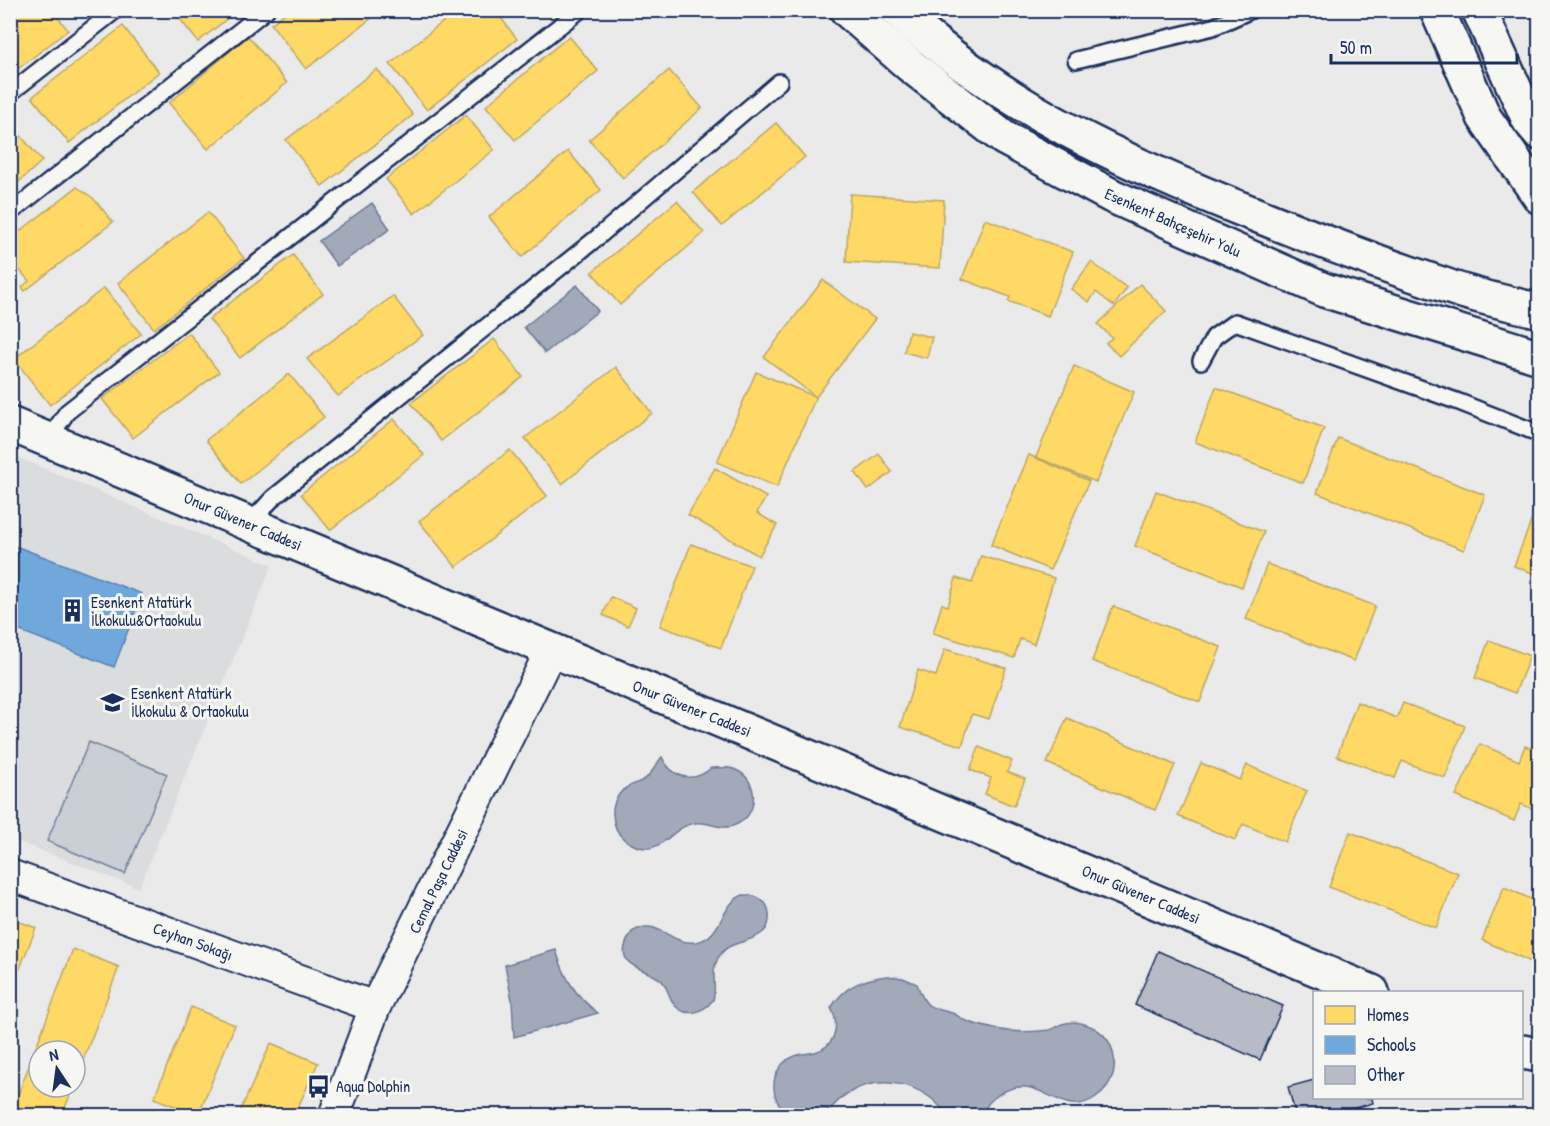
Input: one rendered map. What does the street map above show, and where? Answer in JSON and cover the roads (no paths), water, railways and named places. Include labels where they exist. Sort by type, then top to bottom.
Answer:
[{"type":"main road","name":"Esenkent Bahçeşehir Yolu","points":[[847,10],[911,66],[1004,138],[1112,196],[1324,290],[1539,357]]},
{"type":"main road","points":[[897,10],[987,83],[1066,131],[1197,192],[1295,230],[1449,287],[1539,311]]},
{"type":"main road","points":[[1437,10],[1484,117],[1539,197]]},
{"type":"main road","points":[[1479,10],[1529,120],[1539,133]]},
{"type":"main road","name":"Onur Güvener Caddesi","points":[[10,424],[551,650],[976,824],[1367,991]]},
{"type":"main road","points":[[1523,1052],[1539,1055]]},
{"type":"street","name":"Cemal Paşa Caddesi","points":[[334,1116],[375,1007],[551,650]]},
{"type":"street","name":"Ceyhan Sokağı","points":[[10,875],[375,1007]]},
{"type":"lane","points":[[10,93],[116,10]]},
{"type":"lane","points":[[10,213],[266,10]]},
{"type":"lane","points":[[48,440],[68,412],[580,10]]},
{"type":"lane","points":[[1076,60],[1213,27],[1251,10]]},
{"type":"lane","points":[[249,524],[273,498],[598,237],[779,82]]},
{"type":"lane","points":[[1201,361],[1214,337],[1235,322],[1459,402],[1539,434]]},
{"type":"water","points":[[372,203],[390,229],[337,266],[319,241]]},
{"type":"water","points":[[577,285],[598,311],[545,353],[524,327]]},
{"type":"water","points":[[662,757],[671,770],[684,776],[697,776],[711,768],[728,768],[735,769],[745,776],[754,797],[746,818],[728,827],[701,823],[686,825],[665,841],[650,848],[627,841],[620,834],[613,819],[615,802],[624,790],[647,777]]},
{"type":"water","points":[[743,895],[755,896],[765,903],[769,919],[767,927],[756,937],[733,945],[722,952],[714,968],[713,1000],[703,1009],[686,1012],[676,1007],[661,980],[627,960],[624,953],[632,932],[649,927],[687,942],[705,939],[712,934],[735,899]]},
{"type":"water","points":[[556,950],[571,985],[598,1013],[514,1037],[512,1000],[505,965]]},
{"type":"water","points":[[887,976],[903,978],[917,984],[929,1006],[980,1026],[1023,1032],[1049,1030],[1074,1022],[1093,1027],[1107,1039],[1114,1056],[1113,1074],[1110,1081],[1095,1098],[1082,1104],[1067,1103],[1034,1089],[1017,1087],[990,1101],[983,1115],[947,1115],[926,1095],[900,1084],[887,1083],[858,1088],[845,1095],[821,1115],[798,1116],[787,1112],[777,1101],[774,1087],[775,1077],[782,1065],[795,1056],[815,1052],[828,1045],[835,1028],[831,1008],[842,994],[862,982]]},
{"type":"place","name":"Esenkent Atatürk İlkokulu&Ortaokulu","points":[[73,611]]},
{"type":"place","name":"Esenkent Atatürk İlkokulu & Ortaokulu","points":[[113,702]]},
{"type":"place","name":"Aqua Dolphin","points":[[318,1086]]}]
